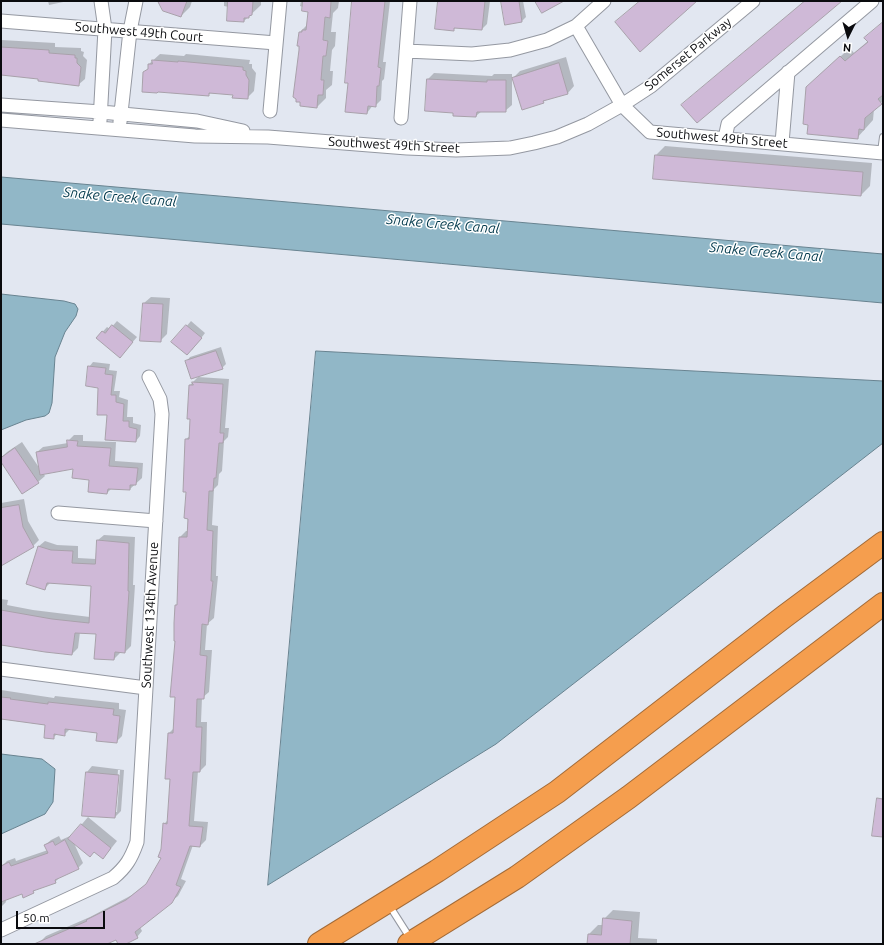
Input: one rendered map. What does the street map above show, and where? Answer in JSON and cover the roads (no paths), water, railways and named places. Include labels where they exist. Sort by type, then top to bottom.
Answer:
[{"type":"highway","points":[[319,944],[438,871],[557,792],[883,543]]},
{"type":"highway","points":[[411,943],[517,877],[629,797],[883,604]]},
{"type":"street","points":[[100,128],[105,29],[101,1]]},
{"type":"street","points":[[119,130],[130,31],[136,1]]},
{"type":"street","points":[[270,111],[280,1]]},
{"type":"street","points":[[401,118],[410,1]]},
{"type":"street","points":[[406,51],[472,54],[510,50],[547,40],[576,26],[604,1]]},
{"type":"street","name":"Somerset Parkway","points":[[622,105],[651,86],[753,1]]},
{"type":"street","points":[[725,138],[728,124],[872,1]]},
{"type":"street","name":"Southwest 49th Court","points":[[1,21],[276,44]]},
{"type":"street","points":[[576,26],[622,105]]},
{"type":"street","points":[[782,143],[788,72]]},
{"type":"street","name":"Southwest 49th Street","points":[[1,105],[197,121],[268,136]]},
{"type":"street","name":"Southwest 49th Street","points":[[1,120],[196,136],[268,136],[407,148],[456,150],[510,148],[557,137],[588,124],[622,105],[650,132],[882,152]]},
{"type":"street","name":"Southwest 134th Avenue","points":[[1,930],[113,878],[124,868],[132,855],[137,842],[162,414],[160,399],[149,377]]},
{"type":"street","points":[[58,513],[156,521]]},
{"type":"street","points":[[1,669],[146,688]]},
{"type":"lane","points":[[882,152],[883,137]]},
{"type":"lane","points":[[387,902],[411,943]]},
{"type":"water","name":"Snake Creek Canal","points":[[1,177],[883,254],[883,303],[1,224]]},
{"type":"water","points":[[1,294],[64,301],[75,304],[78,309],[76,316],[65,332],[55,357],[52,403],[49,413],[45,416],[26,420],[1,430]]},
{"type":"water","points":[[316,351],[883,381],[883,443],[496,744],[268,885]]},
{"type":"water","points":[[1,754],[42,759],[55,769],[53,802],[45,814],[1,834]]}]
